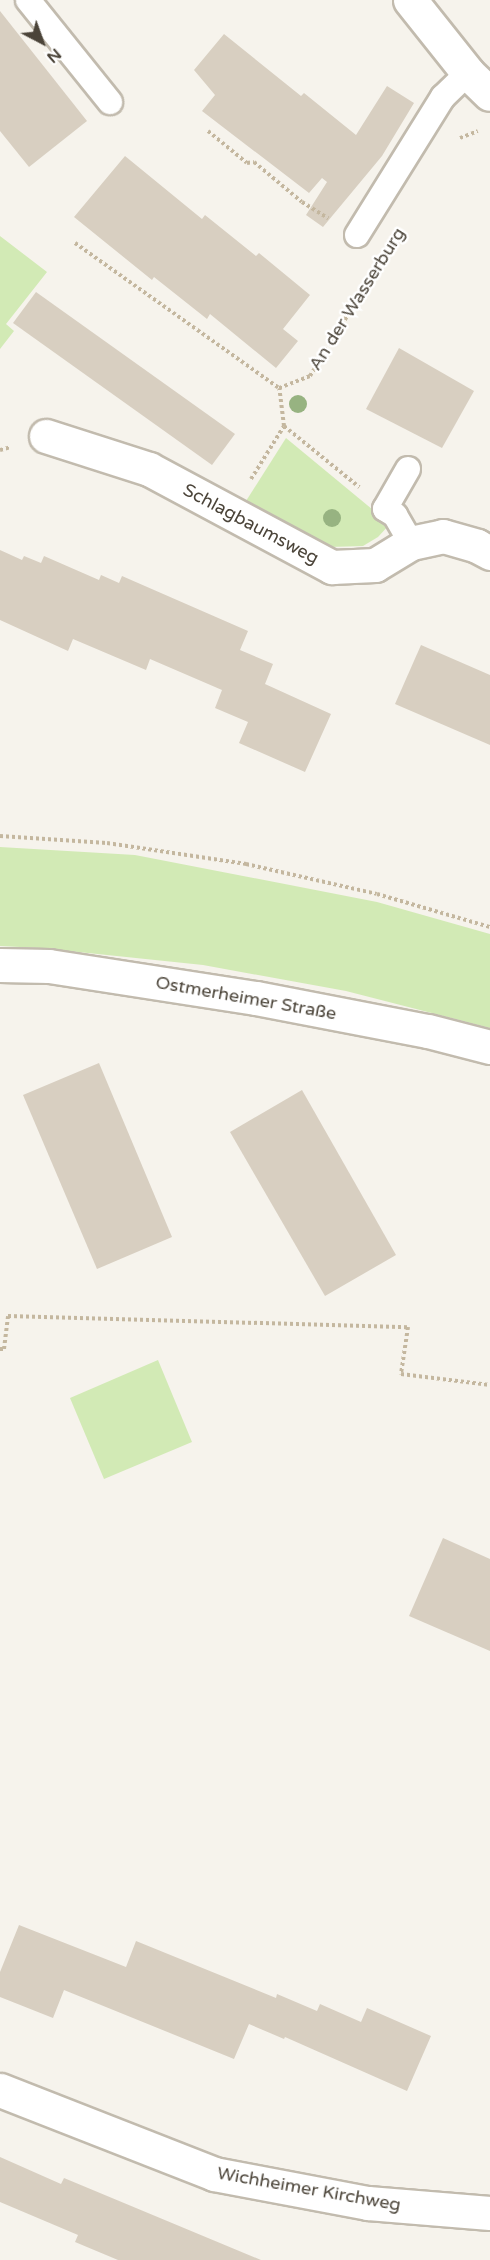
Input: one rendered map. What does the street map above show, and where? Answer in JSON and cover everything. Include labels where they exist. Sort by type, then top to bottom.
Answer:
[{"type":"street","name":"An der Wasserburg","points":[[410,0],[479,84]]},
{"type":"street","name":"Schlagbaumsweg","points":[[46,436],[149,469],[332,567],[375,565],[411,543],[443,536],[477,546],[490,553]]},
{"type":"street","name":"Ostmerheimer Straße","points":[[0,965],[49,966],[256,998],[428,1031],[490,1047]]},
{"type":"street","name":"Wichheimer Kirchweg","points":[[0,2090],[214,2174],[368,2203],[490,2213]]},
{"type":"lane","points":[[28,0],[110,102]]},
{"type":"lane","name":"An der Wasserburg","points":[[357,235],[443,97],[479,84]]},
{"type":"lane","points":[[408,469],[384,509],[395,515],[411,543]]},
{"type":"path","points":[[456,140],[482,129]]},
{"type":"path","name":"An der Wasserburg","points":[[208,131],[247,163],[254,162],[302,202],[357,235]]},
{"type":"path","points":[[75,243],[279,388],[284,426],[229,513]]},
{"type":"path","name":"An der Wasserburg","points":[[279,388],[310,376],[383,258]]},
{"type":"path","points":[[284,426],[384,509]]},
{"type":"path","points":[[0,836],[107,843],[246,864],[377,894],[490,927]]},
{"type":"path","points":[[0,1349],[4,1349],[8,1316],[408,1327],[401,1374],[490,1384]]},
{"type":"green space","points":[[0,236],[47,272],[6,324],[14,331],[0,349]]},
{"type":"green space","points":[[286,438],[390,524],[378,537],[363,546],[329,547],[246,501]]},
{"type":"green space","points":[[0,847],[135,855],[377,902],[490,934],[490,1028],[346,991],[203,965],[0,946]]},
{"type":"green space","points":[[158,1360],[192,1442],[104,1479],[70,1398]]},
{"type":"building","points":[[0,11],[87,121],[29,167],[0,131]]},
{"type":"building","points":[[224,34],[301,96],[304,93],[356,135],[387,86],[414,103],[382,156],[323,227],[306,215],[327,182],[322,178],[309,193],[202,111],[215,95],[194,70]]},
{"type":"building","points":[[125,156],[202,219],[205,215],[256,256],[259,253],[310,295],[283,329],[298,341],[276,368],[210,314],[207,319],[154,277],[152,280],[74,217]]},
{"type":"building","points":[[36,292],[235,434],[212,465],[13,323]]},
{"type":"building","points":[[399,348],[474,391],[442,448],[366,409]]},
{"type":"building","points":[[0,550],[22,560],[24,556],[41,563],[44,556],[99,580],[101,575],[119,583],[122,576],[248,631],[240,650],[273,664],[265,684],[331,714],[305,772],[239,743],[248,722],[215,708],[222,690],[150,659],[146,670],[73,639],[68,651],[0,620]]},
{"type":"building","points":[[421,645],[490,675],[490,745],[395,704]]},
{"type":"building","points":[[99,1063],[172,1237],[97,1269],[23,1095]]},
{"type":"building","points":[[302,1090],[396,1255],[325,1296],[230,1132]]},
{"type":"building","points":[[443,1538],[490,1559],[490,1651],[409,1616]]},
{"type":"building","points":[[19,1925],[126,1967],[136,1941],[276,1998],[277,1994],[317,2011],[320,2004],[361,2022],[367,2008],[431,2036],[407,2091],[285,2037],[284,2039],[249,2024],[234,2059],[64,1990],[53,2018],[0,1997],[0,1972]]},
{"type":"building","points":[[0,2157],[61,2184],[64,2178],[261,2260],[118,2260],[75,2242],[78,2235],[0,2202]]}]
